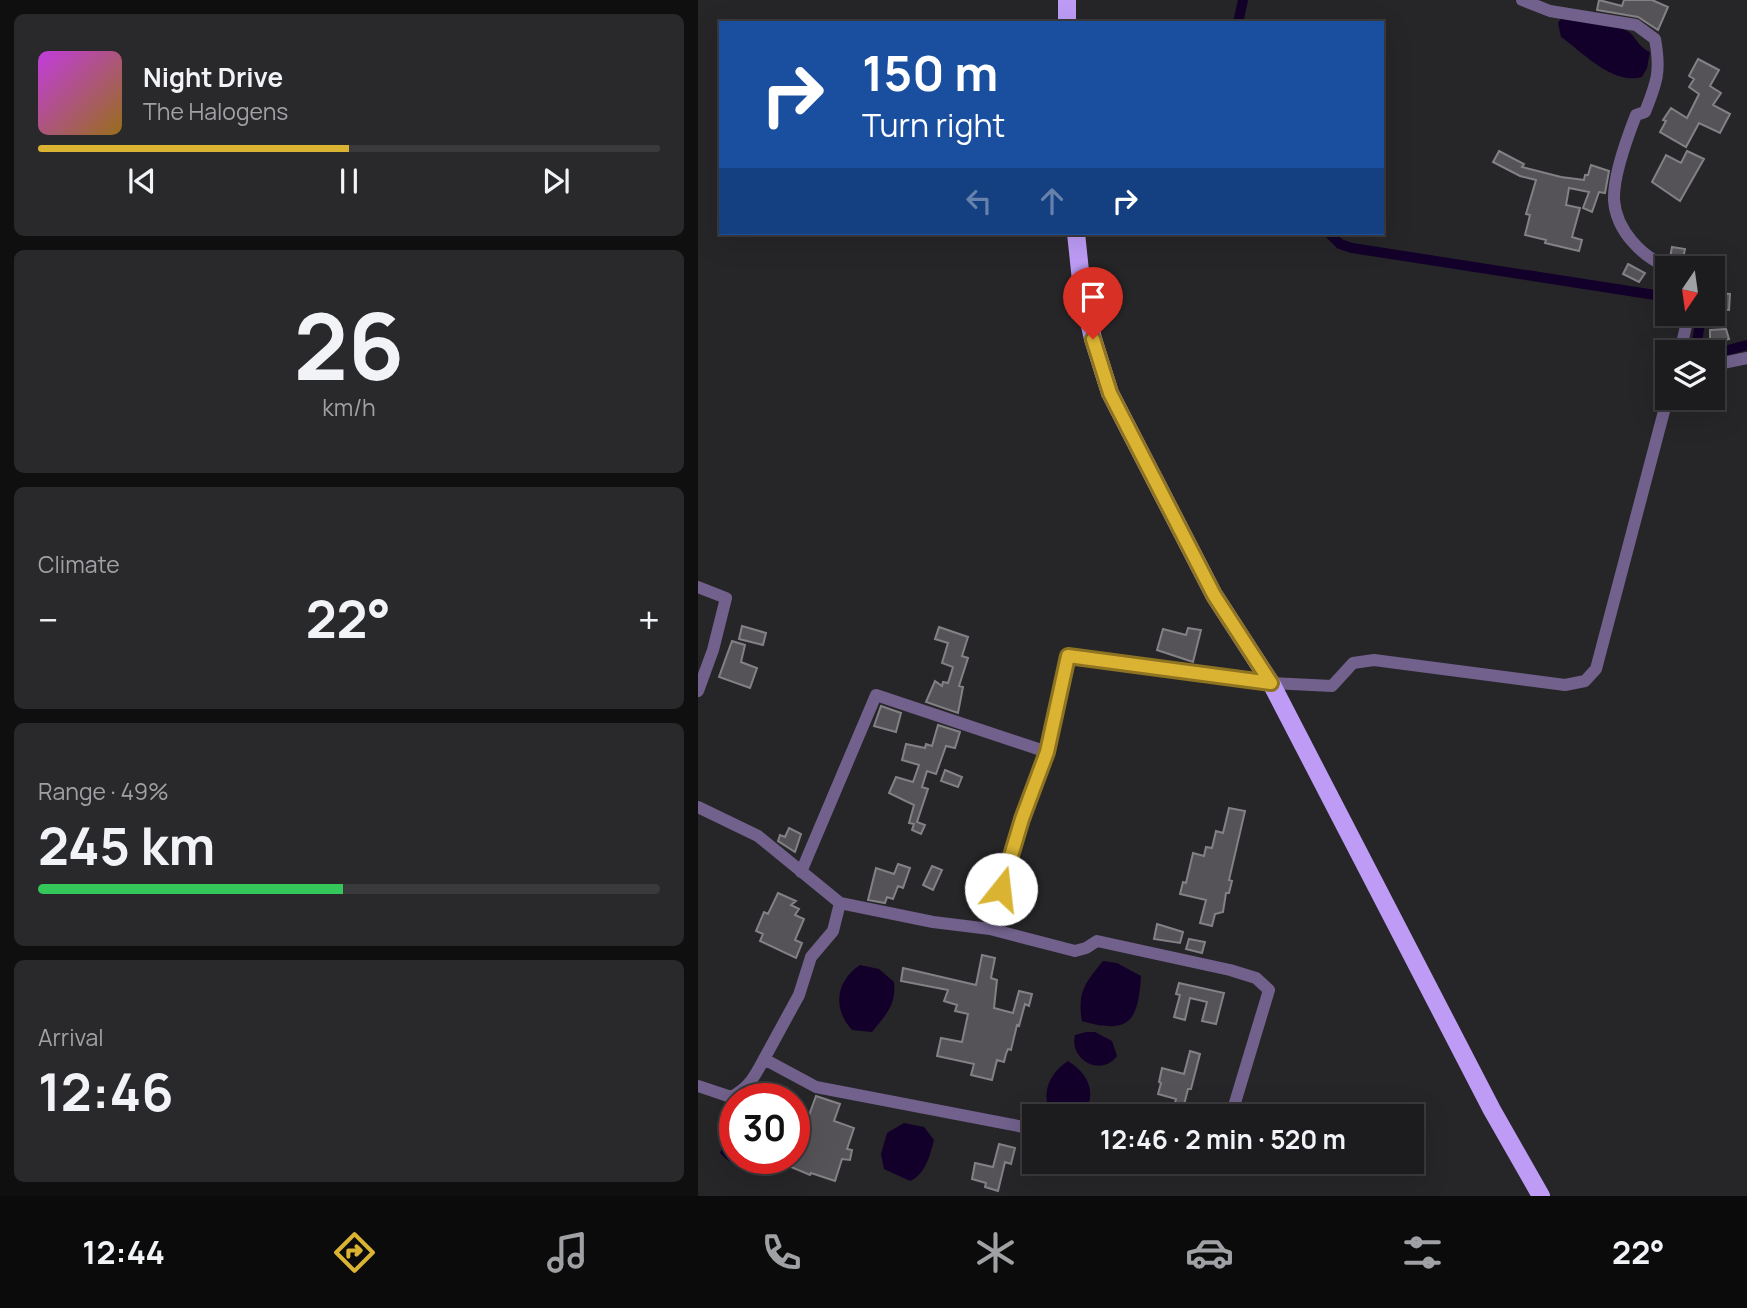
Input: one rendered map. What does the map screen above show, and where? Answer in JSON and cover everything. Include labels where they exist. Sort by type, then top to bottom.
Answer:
[{"type":"main road","points":[[1067,0],[1067,21]]},
{"type":"main road","points":[[1076,235],[1087,314],[1110,393],[1214,595],[1271,683],[1492,1110],[1541,1196]]},
{"type":"street","points":[[1522,0],[1550,11],[1636,25],[1655,39],[1659,62],[1656,85],[1645,112],[1636,116],[1629,134],[1620,164],[1614,200],[1623,230],[1641,251],[1655,260]]},
{"type":"street","points":[[1725,363],[1747,358]]},
{"type":"street","points":[[990,929],[1018,831],[1047,752],[1068,656],[1271,683],[1332,686],[1353,663],[1374,660],[1565,685],[1585,681],[1596,669],[1664,410]]},
{"type":"street","points":[[698,587],[726,598],[713,650],[698,691]]},
{"type":"street","points":[[801,872],[876,695],[1047,752]]},
{"type":"street","points":[[698,807],[758,836],[840,903],[933,922],[990,929],[1075,951],[1097,941],[1256,978],[1269,990],[1235,1104]]},
{"type":"street","points":[[698,1086],[731,1097],[744,1091],[754,1078],[799,995],[811,957],[833,931],[840,903]]},
{"type":"street","points":[[764,1059],[816,1087],[1022,1127]]},
{"type":"shaded area","points":[[1562,17],[1611,25],[1629,32],[1650,52],[1642,77],[1620,76],[1589,59],[1561,37],[1558,23]]},
{"type":"shaded area","points":[[1103,961],[1117,963],[1141,976],[1134,1014],[1121,1025],[1098,1025],[1082,1021],[1081,1002],[1084,988]]},
{"type":"shaded area","points":[[860,965],[879,969],[894,982],[892,1003],[872,1032],[852,1030],[841,1013],[839,1004],[846,979]]},
{"type":"shaded area","points":[[1095,1032],[1112,1041],[1117,1056],[1102,1065],[1087,1063],[1081,1058],[1074,1044],[1075,1035]]},
{"type":"shaded area","points":[[1068,1061],[1082,1072],[1089,1086],[1088,1104],[1048,1104],[1048,1086],[1061,1066]]},
{"type":"shaded area","points":[[904,1123],[924,1127],[934,1140],[923,1170],[910,1181],[884,1169],[881,1154],[887,1133]]},
{"type":"building","points":[[1599,0],[1622,6],[1624,0],[1652,0],[1668,7],[1658,30],[1638,17],[1597,10]]},
{"type":"building","points":[[1698,59],[1719,70],[1710,86],[1721,93],[1713,105],[1730,114],[1720,133],[1699,123],[1686,147],[1660,132],[1666,121],[1663,120],[1671,108],[1687,118],[1699,94],[1689,87],[1694,79],[1689,76]]},
{"type":"building","points":[[1499,151],[1524,164],[1522,167],[1561,177],[1584,180],[1591,165],[1609,171],[1605,193],[1599,192],[1592,212],[1583,208],[1589,192],[1569,188],[1566,205],[1580,208],[1572,237],[1582,240],[1579,251],[1525,235],[1530,215],[1526,214],[1536,180],[1520,176],[1493,162]]},
{"type":"building","points":[[1687,151],[1704,159],[1680,201],[1652,182],[1666,155],[1681,163]]},
{"type":"building","points":[[1672,247],[1685,249],[1684,256],[1670,256]]},
{"type":"building","points":[[1628,264],[1645,273],[1639,282],[1623,274]]},
{"type":"building","points":[[1725,294],[1730,294],[1729,310],[1725,310]]},
{"type":"building","points":[[1726,329],[1729,339],[1710,340],[1710,330]]},
{"type":"building","points":[[742,626],[766,633],[763,645],[739,639]]},
{"type":"building","points":[[939,627],[968,637],[962,656],[968,658],[959,686],[963,687],[958,713],[926,702],[935,681],[942,686],[943,682],[948,683],[953,667],[942,663],[948,643],[935,639]]},
{"type":"building","points":[[1188,628],[1201,630],[1193,662],[1157,650],[1163,629],[1186,635]]},
{"type":"building","points":[[732,641],[745,645],[741,662],[757,668],[750,688],[719,677]]},
{"type":"building","points":[[881,706],[901,713],[896,732],[874,726]]},
{"type":"building","points":[[938,725],[960,732],[955,748],[946,746],[936,774],[927,771],[922,787],[928,789],[917,822],[925,825],[921,834],[912,830],[914,824],[909,823],[914,805],[889,793],[896,777],[913,782],[919,765],[902,760],[906,744],[925,748],[926,744],[932,746]]},
{"type":"building","points":[[945,770],[962,777],[958,787],[941,781]]},
{"type":"building","points":[[1229,808],[1245,811],[1229,880],[1232,881],[1229,893],[1226,893],[1223,912],[1215,914],[1212,926],[1200,923],[1206,900],[1180,894],[1183,882],[1186,883],[1193,853],[1204,856],[1206,847],[1212,848],[1216,831],[1223,833]]},
{"type":"building","points":[[789,828],[801,834],[795,852],[778,841],[780,835],[785,837]]},
{"type":"building","points":[[898,864],[910,868],[903,888],[898,886],[893,899],[887,897],[885,903],[868,900],[876,868],[894,874]]},
{"type":"building","points":[[932,866],[942,870],[933,890],[923,885]]},
{"type":"building","points":[[778,893],[796,901],[791,905],[799,909],[795,915],[804,919],[795,940],[802,943],[796,958],[760,941],[763,934],[756,931],[764,912],[768,914]]},
{"type":"building","points":[[1157,924],[1183,932],[1180,943],[1154,939]]},
{"type":"building","points":[[1189,939],[1205,942],[1202,953],[1186,949]]},
{"type":"building","points":[[982,955],[995,958],[991,978],[997,980],[994,1008],[1013,1013],[1019,991],[1032,994],[1029,1006],[1025,1004],[1019,1026],[1017,1025],[1011,1050],[1008,1049],[1004,1062],[997,1060],[992,1080],[971,1075],[974,1064],[937,1056],[941,1038],[962,1042],[968,1014],[955,1011],[957,1005],[944,1001],[948,990],[901,981],[903,968],[976,985]]},
{"type":"building","points":[[1179,983],[1224,993],[1216,1024],[1202,1021],[1207,1002],[1190,998],[1185,1020],[1174,1017],[1180,995],[1176,994]]},
{"type":"building","points":[[1190,1051],[1200,1054],[1184,1104],[1175,1103],[1176,1099],[1158,1094],[1162,1068],[1184,1074]]},
{"type":"building","points":[[816,1096],[840,1104],[834,1121],[854,1128],[847,1149],[852,1150],[850,1160],[842,1159],[835,1181],[808,1174],[810,1174],[810,1113]]},
{"type":"building","points":[[999,1144],[1015,1148],[1011,1164],[1005,1162],[998,1191],[985,1187],[986,1183],[972,1179],[975,1163],[993,1167]]},
{"type":"waterway","points":[[1238,21],[1243,0]]},
{"type":"waterway","points":[[1331,235],[1340,244],[1352,248],[1655,295]]},
{"type":"waterway","points":[[1697,340],[1700,326]]},
{"type":"waterway","points":[[1725,351],[1747,345]]},
{"type":"route","points":[[1001,889],[1022,819],[1047,752],[1068,656],[1271,683],[1214,595],[1110,393],[1093,339]]}]
